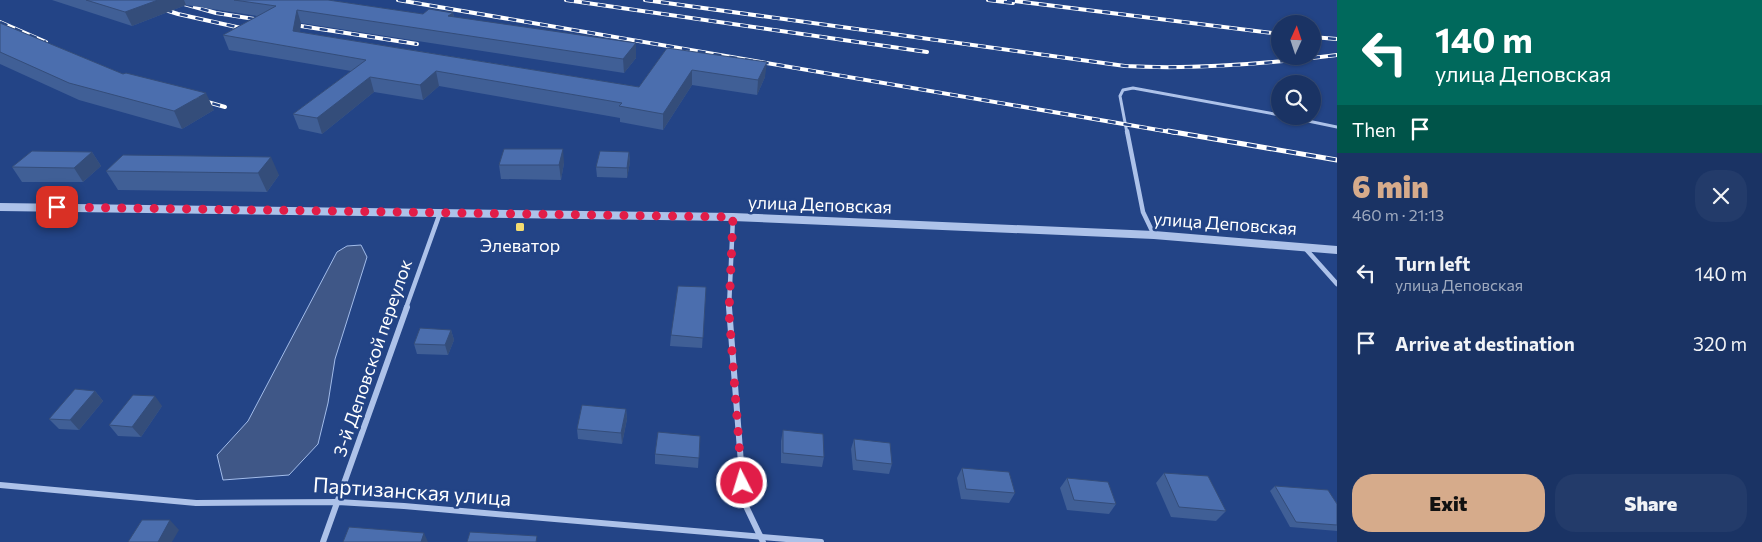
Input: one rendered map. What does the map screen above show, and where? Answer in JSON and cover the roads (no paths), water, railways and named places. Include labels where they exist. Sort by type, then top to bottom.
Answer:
[{"type":"street","points":[[1154,235],[1143,212],[1120,96],[1123,90],[1133,88],[1149,90],[1271,113]]},
{"type":"street","points":[[1321,124],[1337,127]]},
{"type":"street","name":"улица Деповская","points":[[0,206],[733,217],[1154,235],[1337,250]]},
{"type":"street","name":"3-й Деповской переулок","points":[[323,542],[440,213]]},
{"type":"street","points":[[733,217],[729,312],[744,502],[763,540]]},
{"type":"street","points":[[1303,246],[1337,284]]},
{"type":"street","name":"Партизанская улица","points":[[0,485],[196,503],[338,502],[763,540],[821,542]]},
{"type":"water","points":[[361,245],[367,257],[335,359],[328,403],[318,444],[289,475],[223,480],[217,455],[248,421],[337,252],[347,246]]},
{"type":"railway","points":[[134,0],[178,14],[250,30]]},
{"type":"railway","points":[[170,0],[216,13],[268,21]]},
{"type":"railway","points":[[398,0],[1176,133]]},
{"type":"railway","points":[[566,0],[927,52]]},
{"type":"railway","points":[[645,0],[1125,66],[1231,65],[1337,55]]},
{"type":"railway","points":[[988,0],[1013,3]]},
{"type":"railway","points":[[1007,0],[1271,33]]},
{"type":"railway","points":[[0,22],[46,42]]},
{"type":"railway","points":[[288,24],[417,44]]},
{"type":"railway","points":[[1321,38],[1337,39]]},
{"type":"railway","points":[[197,99],[225,107]]},
{"type":"railway","points":[[1168,131],[1337,160]]},
{"type":"place","name":"Элеватор","points":[[520,227]]}]
